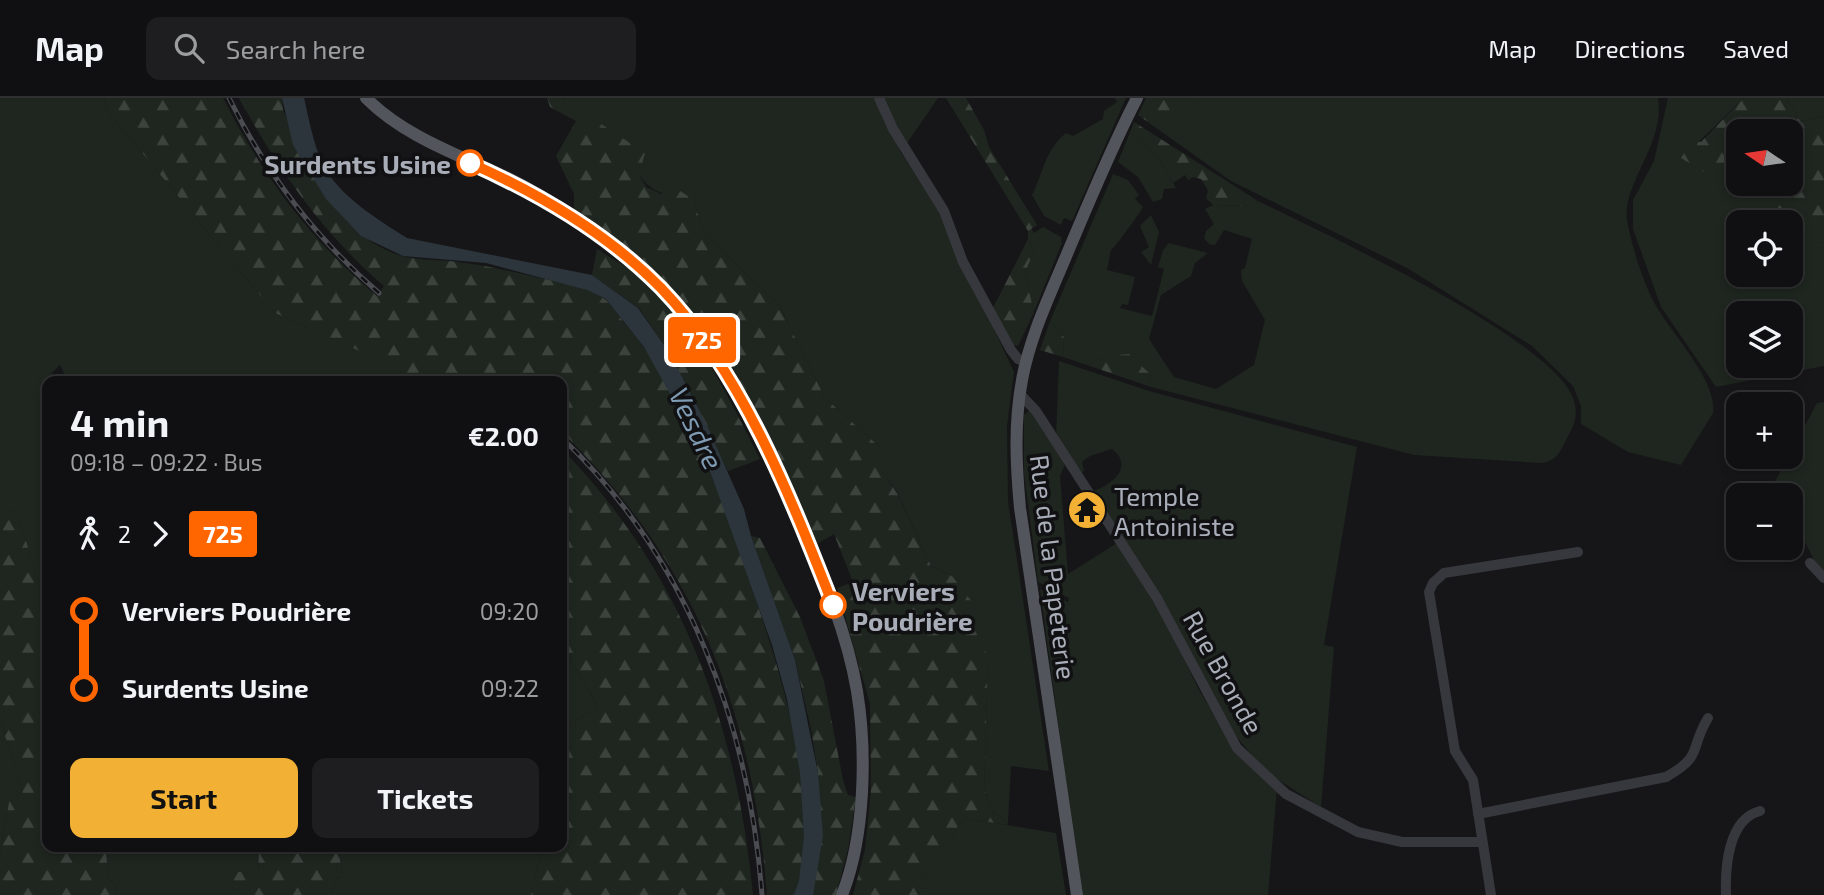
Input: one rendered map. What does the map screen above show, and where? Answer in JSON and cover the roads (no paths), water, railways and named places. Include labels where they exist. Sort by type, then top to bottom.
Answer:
[{"type":"main road","points":[[366,98],[390,118],[437,148],[549,201],[633,262],[661,288],[689,321],[747,412],[802,528],[843,631],[858,703],[861,807],[850,874],[842,895]]},
{"type":"main road","name":"Rue de la Papeterie","points":[[1077,895],[1020,508],[1016,466],[1020,394],[1026,362],[1060,270],[1137,98]]},
{"type":"street","points":[[879,98],[893,129],[944,211],[963,262],[1010,350],[1018,359],[1026,362]]},
{"type":"street","name":"Rue Bronde","points":[[1020,394],[1026,397],[1073,466],[1157,598],[1237,748],[1286,794],[1358,832],[1402,842],[1480,842]]},
{"type":"street","points":[[1491,895],[1480,842],[1473,780],[1455,751],[1429,592],[1433,583],[1444,573],[1578,552]]},
{"type":"street","points":[[1810,563],[1824,578]]},
{"type":"street","points":[[1478,814],[1666,777],[1686,766],[1708,718]]},
{"type":"street","points":[[1726,895],[1727,860],[1732,844],[1748,816],[1760,811]]},
{"type":"water","name":"Vesdre","points":[[282,98],[304,98],[317,149],[330,176],[356,203],[386,225],[407,238],[592,275],[638,308],[669,352],[706,423],[744,509],[795,660],[818,773],[823,836],[813,895],[794,895],[799,880],[804,836],[800,773],[787,699],[772,645],[705,457],[644,347],[606,299],[587,290],[486,263],[403,256],[361,236],[326,199],[293,145]]},
{"type":"railway","points":[[229,98],[259,152],[294,203],[334,250],[379,293]]},
{"type":"railway","points":[[567,443],[606,485],[645,536],[677,590],[704,647],[726,707],[743,768],[755,831],[762,895]]},
{"type":"place","name":"Surdents Usine","points":[[470,163]]},
{"type":"place","name":"Temple Antoiniste","points":[[1087,510]]},
{"type":"place","name":"Verviers Poudrière","points":[[833,605]]}]
